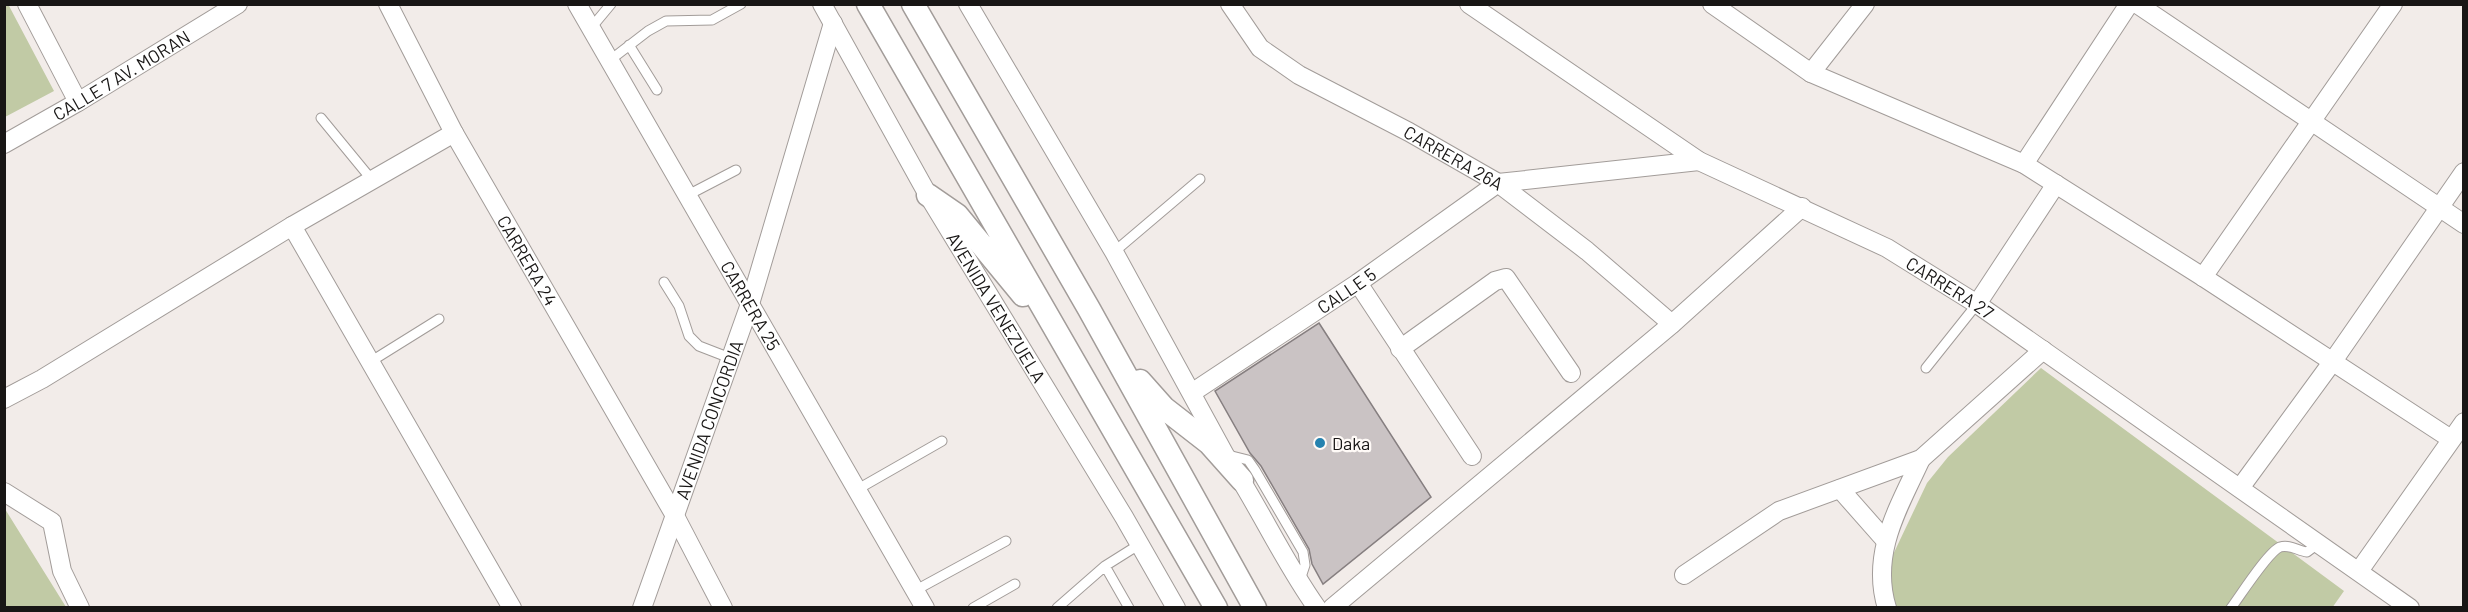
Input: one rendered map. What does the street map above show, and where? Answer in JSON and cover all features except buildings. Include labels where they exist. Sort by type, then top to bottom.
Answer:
[{"type":"street","points":[[27,4],[78,102]]},
{"type":"street","name":"CALLE 7 AV. MORAN","points":[[4,144],[78,102],[238,4]]},
{"type":"street","name":"CARRERA 24","points":[[388,4],[454,133],[674,514],[723,608]]},
{"type":"street","name":"CARRERA 25","points":[[577,4],[925,608]]},
{"type":"street","name":"AVENIDA VENEZUELA","points":[[822,4],[928,195],[1140,544],[1176,608]]},
{"type":"street","points":[[868,4],[1216,608]]},
{"type":"street","points":[[913,4],[1108,344],[1255,608]]},
{"type":"street","points":[[968,4],[1114,252],[1193,392],[1225,455],[1242,480],[1299,583],[1317,608]]},
{"type":"street","name":"CARRERA 27","points":[[1469,4],[1699,161],[1887,248],[1977,304],[2410,608]]},
{"type":"street","points":[[1712,4],[1811,73],[2024,164],[2203,277],[2451,439]]},
{"type":"street","points":[[1811,73],[1865,4]]},
{"type":"street","points":[[2024,164],[2129,4]]},
{"type":"street","points":[[2137,4],[2463,224]]},
{"type":"street","points":[[2203,277],[2393,4]]},
{"type":"street","name":"CARRERA 26A","points":[[1235,7],[1260,48],[1299,75],[1409,132],[1498,183],[1587,251],[1672,324]]},
{"type":"street","name":"AVENIDA CONCORDIA","points":[[642,608],[750,304],[833,23]]},
{"type":"street","points":[[4,399],[42,379],[292,226],[454,133]]},
{"type":"street","points":[[1498,183],[1699,161]]},
{"type":"street","points":[[2240,488],[2333,361],[2463,172]]},
{"type":"street","name":"CALLE 5","points":[[1193,392],[1358,283],[1498,183]]},
{"type":"street","points":[[1977,304],[2056,184]]},
{"type":"street","points":[[928,195],[957,214],[1034,309],[1060,337]]},
{"type":"street","points":[[1332,608],[1672,324],[1802,207]]},
{"type":"street","points":[[292,226],[512,608]]},
{"type":"street","points":[[1401,349],[1495,281],[1506,278],[1571,374]]},
{"type":"street","points":[[1358,283],[1472,456]]},
{"type":"street","points":[[1108,344],[1159,403],[1209,443],[1242,480]]},
{"type":"street","points":[[1684,575],[1779,510],[1921,459],[2043,350]]},
{"type":"street","points":[[2359,571],[2463,423]]},
{"type":"street","points":[[1887,608],[1882,591],[1885,540],[1921,459]]},
{"type":"street","points":[[1840,489],[1885,540]]},
{"type":"street","points":[[4,492],[52,522],[62,572],[80,608]]},
{"type":"lane","points":[[591,28],[611,4]]},
{"type":"lane","points":[[609,61],[666,21],[712,20],[741,4]]},
{"type":"lane","points":[[629,45],[657,90]]},
{"type":"lane","points":[[321,118],[372,180]]},
{"type":"lane","points":[[688,195],[736,170]]},
{"type":"lane","points":[[1114,252],[1200,179]]},
{"type":"lane","points":[[664,282],[679,306],[689,336],[699,346],[730,358]]},
{"type":"lane","points":[[1926,368],[1977,304]]},
{"type":"lane","points":[[370,362],[439,319]]},
{"type":"lane","points":[[858,489],[942,441]]},
{"type":"lane","points":[[1225,455],[1248,460],[1303,552],[1305,565],[1299,583]]},
{"type":"lane","points":[[916,590],[1006,541]]},
{"type":"lane","points":[[2231,608],[2267,559],[2279,548],[2290,546],[2307,552],[2319,543]]},
{"type":"lane","points":[[1057,608],[1105,566],[1140,544]]},
{"type":"lane","points":[[1105,566],[1129,608]]},
{"type":"lane","points":[[973,608],[1015,584]]},
{"type":"green space","points":[[8,4],[54,91],[5,117],[4,5]]},
{"type":"green space","points":[[2041,368],[2344,591],[2332,608],[1895,607],[1892,597],[1890,561],[1927,483],[1948,457]]},
{"type":"green space","points":[[5,509],[66,607],[5,607]]},
{"type":"place","name":"Daka","points":[[1320,443]]}]
